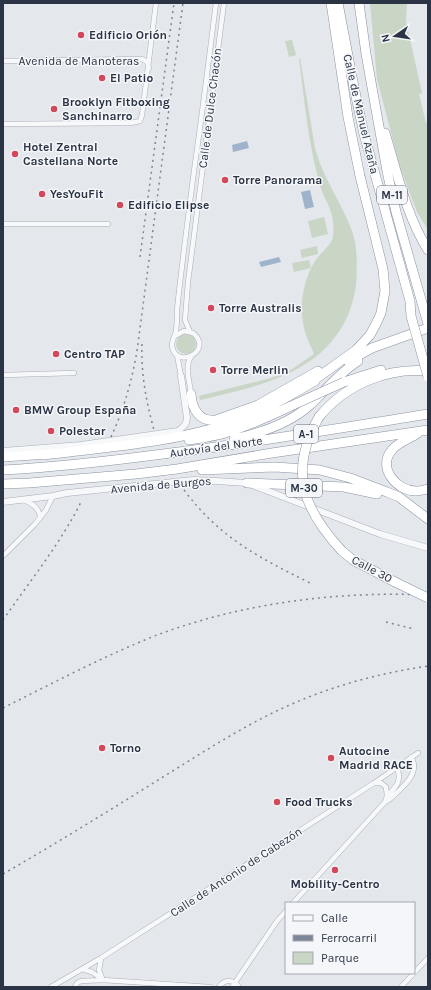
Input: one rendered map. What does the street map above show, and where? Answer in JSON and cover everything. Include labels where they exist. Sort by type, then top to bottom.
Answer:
[{"type":"highway","points":[[310,383],[356,350],[370,335],[381,313],[385,282],[348,118],[331,3]]},
{"type":"highway","name":"Calle de Manuel Azaña","points":[[338,3],[364,134],[428,362]]},
{"type":"highway","name":"Calle de Manuel Azaña","points":[[359,3],[372,90],[393,198],[428,324]]},
{"type":"highway","points":[[344,38],[343,53],[353,140]]},
{"type":"highway","points":[[372,90],[410,214],[428,250]]},
{"type":"highway","points":[[410,301],[411,316],[428,377]]},
{"type":"highway","points":[[43,455],[177,437],[224,426],[271,406],[372,348],[406,334],[428,328]]},
{"type":"highway","points":[[183,452],[247,436],[282,423],[309,406],[341,373],[353,363],[406,334]]},
{"type":"highway","points":[[191,394],[193,406],[201,417],[211,421],[225,417],[258,405],[280,393],[337,360],[368,335],[370,335]]},
{"type":"highway","points":[[3,457],[113,451],[185,441],[232,431],[271,416],[344,382],[380,370],[392,368],[400,371]]},
{"type":"highway","name":"M-30","points":[[400,371],[428,371]]},
{"type":"highway","name":"Calle 30","points":[[400,371],[381,375],[347,392],[330,405],[319,417],[311,431],[302,461],[304,490],[315,519],[342,551],[353,560],[428,598]]},
{"type":"highway","name":"Autovía del Norte","points":[[3,470],[109,461],[183,452],[269,440],[428,414]]},
{"type":"highway","points":[[425,430],[401,443],[392,450],[387,459],[387,470],[391,478],[406,489],[416,491],[428,489]]},
{"type":"highway","name":"Autovía del Norte","points":[[3,484],[29,483],[178,469],[425,430]]},
{"type":"highway","points":[[81,445],[129,444]]},
{"type":"highway","points":[[178,469],[187,471],[275,467],[320,470],[350,478],[387,492],[399,498],[428,519]]},
{"type":"highway","points":[[247,483],[344,487],[374,492],[413,508]]},
{"type":"street","points":[[3,124],[138,122],[142,115],[149,69],[156,3]]},
{"type":"street","name":"Calle de Dulce Chacón","points":[[175,336],[181,266],[216,3]]},
{"type":"street","name":"Calle de Dulce Chacón","points":[[190,332],[186,325],[185,316],[190,266],[224,3]]},
{"type":"street","points":[[214,14],[222,15]]},
{"type":"street","name":"Avenida de Manoteras","points":[[3,61],[142,59],[147,62],[149,69]]},
{"type":"street","points":[[207,72],[215,72]]},
{"type":"street","points":[[199,137],[206,138]]},
{"type":"street","points":[[190,201],[198,202]]},
{"type":"street","points":[[3,224],[108,224]]},
{"type":"street","points":[[181,266],[190,266]]},
{"type":"street","points":[[3,450],[81,445],[178,431],[186,423],[187,418],[177,355],[172,345],[175,336],[180,332],[190,332],[195,335],[199,344],[196,353],[184,358],[177,355]]},
{"type":"street","points":[[191,356],[187,367],[191,394]]},
{"type":"street","points":[[3,375],[74,373]]},
{"type":"street","name":"Avenida de Burgos","points":[[3,502],[67,493],[193,480],[216,480],[247,483],[380,534],[428,548]]},
{"type":"street","points":[[3,556],[40,518],[53,496]]},
{"type":"street","points":[[23,500],[34,506],[40,514],[40,518]]},
{"type":"street","name":"Calle de Antonio de Cabezón","points":[[51,987],[101,958],[374,783],[418,753]]},
{"type":"street","points":[[294,902],[385,802],[389,800],[413,775],[415,766],[411,757]]},
{"type":"street","points":[[387,796],[399,782],[397,767]]},
{"type":"street","points":[[374,783],[381,783],[388,791],[385,802]]},
{"type":"street","points":[[232,987],[277,921],[285,912]]},
{"type":"street","points":[[101,958],[99,970],[103,980]]},
{"type":"street","points":[[415,972],[428,958]]},
{"type":"street","points":[[82,970],[92,972],[103,980]]},
{"type":"street","points":[[401,987],[413,974]]},
{"type":"street","points":[[70,977],[74,987]]},
{"type":"street","points":[[74,987],[81,981],[103,980],[210,987]]},
{"type":"street","points":[[219,987],[225,981],[235,982],[239,987]]},
{"type":"green space","points":[[370,3],[407,3],[406,21],[422,93],[419,94],[426,123],[428,122],[428,230],[417,212],[400,167],[377,79]]},
{"type":"green space","points":[[292,40],[296,55],[289,57],[285,41]]},
{"type":"green space","points":[[299,58],[315,148],[323,170],[344,212],[355,240],[357,272],[353,301],[343,325],[331,343],[316,357],[299,368],[260,384],[200,400],[199,396],[271,378],[289,371],[314,354],[304,328],[302,311],[303,293],[311,268],[332,239],[333,218],[320,186],[315,163]]},
{"type":"green space","points":[[324,217],[328,234],[312,238],[308,221]]},
{"type":"green space","points":[[317,246],[318,254],[302,258],[300,250]]},
{"type":"green space","points":[[309,260],[311,268],[294,272],[292,263]]},
{"type":"green space","points":[[186,334],[193,337],[196,344],[193,351],[186,354],[179,351],[176,344],[179,337]]},
{"type":"water","points":[[247,141],[249,148],[233,152],[232,145]]},
{"type":"water","points":[[310,190],[314,207],[305,209],[301,192]]},
{"type":"water","points":[[279,257],[281,262],[261,267],[259,262]]},
{"type":"railway","points":[[140,257],[174,3]]},
{"type":"railway","points":[[111,437],[127,394],[137,351],[183,3]]},
{"type":"railway","points":[[142,344],[142,366],[154,430]]},
{"type":"railway","points":[[184,490],[198,507],[226,534],[257,555],[310,583]]},
{"type":"railway","points":[[3,620],[55,547],[82,500]]},
{"type":"railway","points":[[3,708],[137,643],[190,624],[223,615],[256,607],[324,597],[393,594],[428,595]]},
{"type":"railway","points":[[386,622],[414,629]]},
{"type":"railway","points":[[3,874],[258,720],[308,697],[342,685],[393,672],[428,666]]},
{"type":"place","name":"Edificio Orión","points":[[81,35]]},
{"type":"place","name":"El Patio","points":[[102,78]]},
{"type":"place","name":"Brooklyn Fitboxing Sanchinarro","points":[[54,109]]},
{"type":"place","name":"Hotel Zentral Castellana Norte","points":[[15,154]]},
{"type":"place","name":"Torre Panorama","points":[[225,180]]},
{"type":"place","name":"YesYouFit","points":[[42,194]]},
{"type":"place","name":"Edificio Elipse","points":[[120,205]]},
{"type":"place","name":"Torre Australis","points":[[211,308]]},
{"type":"place","name":"Centro TAP","points":[[56,354]]},
{"type":"place","name":"Torre Merlin","points":[[213,370]]},
{"type":"place","name":"BMW Group España","points":[[16,410]]},
{"type":"place","name":"Polestar","points":[[51,431]]},
{"type":"place","name":"Torno","points":[[102,748]]},
{"type":"place","name":"Autocine Madrid RACE","points":[[331,758]]},
{"type":"place","name":"Food Trucks","points":[[277,802]]},
{"type":"place","name":"Mobility-Centro","points":[[335,870]]}]
